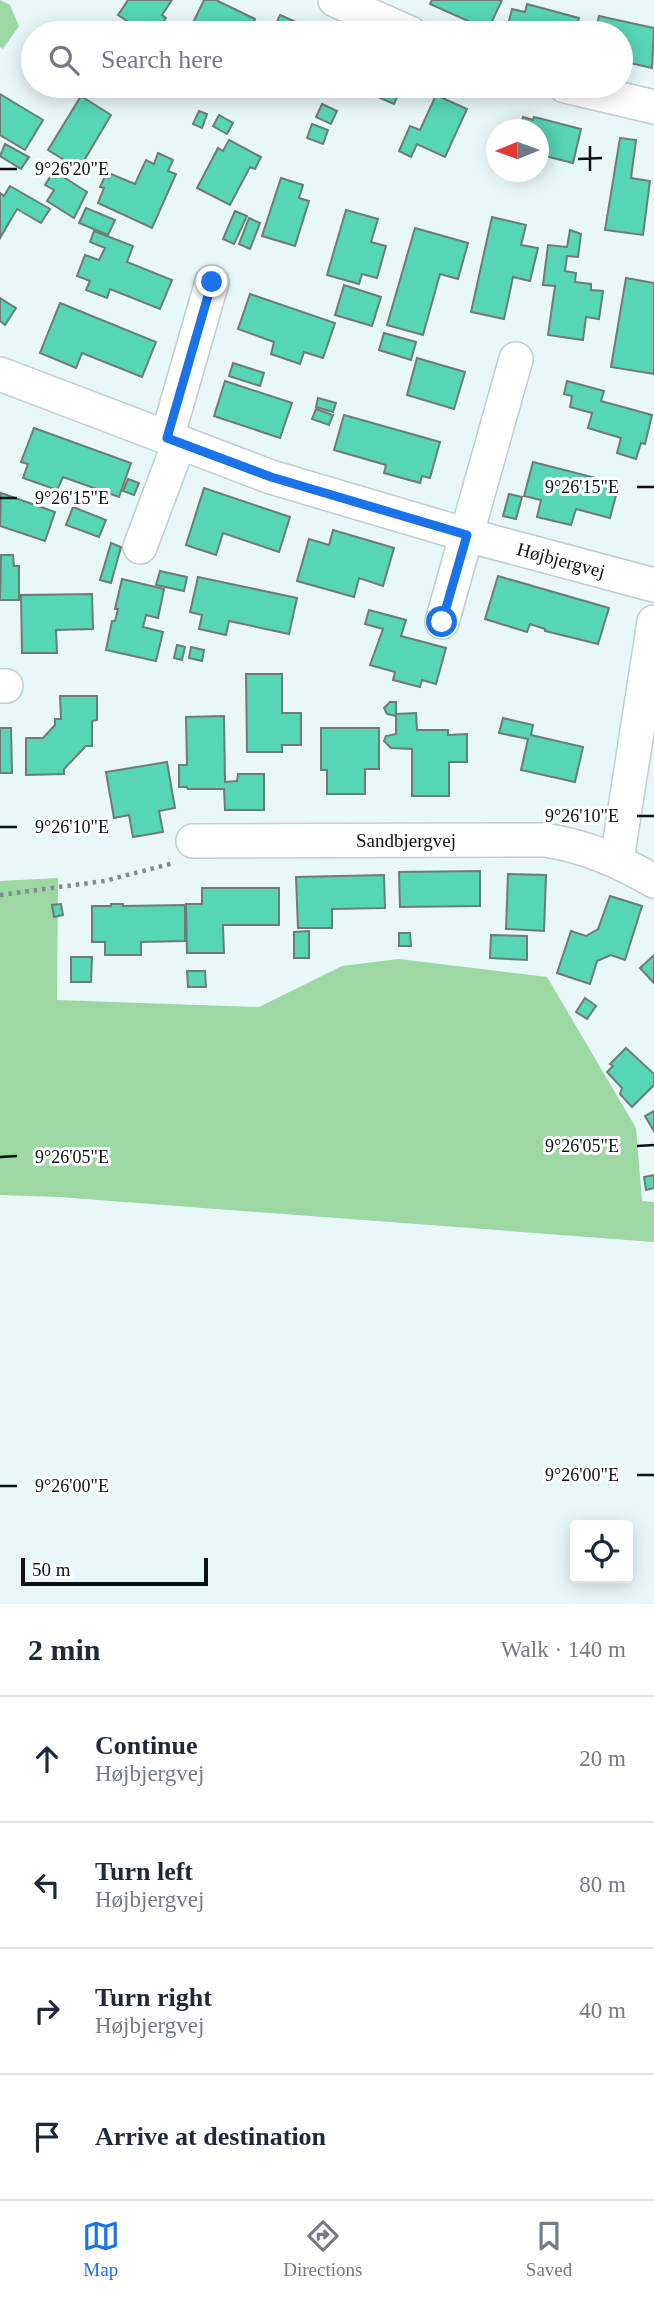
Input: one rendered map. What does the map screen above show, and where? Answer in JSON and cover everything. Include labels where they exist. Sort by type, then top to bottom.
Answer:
[{"type":"street","points":[[335,0],[383,21]]},
{"type":"street","points":[[616,98],[654,107]]},
{"type":"street","points":[[140,547],[173,441],[212,282]]},
{"type":"street","points":[[442,622],[516,359]]},
{"type":"street","name":"Højbjergvej","points":[[0,374],[271,477],[467,535],[654,585]]},
{"type":"street","points":[[617,860],[654,622]]},
{"type":"street","name":"Sandbjergvej","points":[[192,841],[545,840],[572,844],[617,860],[654,881]]},
{"type":"path","points":[[0,895],[104,881],[190,859],[192,841]]},
{"type":"green space","points":[[0,0],[10,5],[19,26],[3,49],[0,47]]},
{"type":"green space","points":[[58,878],[57,1000],[259,1007],[342,966],[399,959],[547,977],[636,1128],[642,1201],[654,1202],[654,1242],[59,1197],[0,1195],[0,881]]},
{"type":"building","points":[[128,0],[172,0],[162,15],[166,18],[164,21],[127,21],[118,15]]},
{"type":"building","points":[[204,0],[216,0],[255,19],[254,21],[194,21]]},
{"type":"building","points":[[432,0],[502,0],[492,21],[468,21],[430,4]]},
{"type":"building","points":[[527,4],[579,18],[578,21],[509,21],[512,9],[525,12]]},
{"type":"building","points":[[280,15],[294,21],[277,21]]},
{"type":"building","points":[[599,16],[622,21],[598,21]]},
{"type":"building","points":[[633,23],[654,28],[652,68],[633,64]]},
{"type":"building","points":[[0,94],[43,120],[25,150],[0,135]]},
{"type":"building","points":[[80,98],[111,115],[79,169],[48,150]]},
{"type":"building","points":[[380,98],[397,98],[394,104]]},
{"type":"building","points":[[435,98],[443,98],[467,109],[445,157],[417,144],[411,157],[399,151],[410,126],[420,130]]},
{"type":"building","points":[[322,104],[337,111],[331,124],[316,117]]},
{"type":"building","points":[[199,111],[207,114],[202,128],[193,124]]},
{"type":"building","points":[[219,115],[233,123],[227,134],[213,126]]},
{"type":"building","points":[[549,121],[581,129],[573,163],[549,157]]},
{"type":"building","points":[[312,124],[328,130],[323,144],[307,138]]},
{"type":"building","points":[[620,138],[636,140],[631,178],[650,181],[643,235],[605,230]]},
{"type":"building","points":[[229,140],[261,157],[255,169],[250,167],[230,205],[197,188],[218,148],[223,151]]},
{"type":"building","points":[[5,144],[29,157],[21,169],[0,156]]},
{"type":"building","points":[[158,153],[173,160],[168,171],[176,174],[152,228],[98,203],[105,176],[109,178],[111,174],[135,184],[146,160],[154,164]]},
{"type":"building","points":[[54,171],[87,192],[74,218],[47,201],[54,190],[45,185]]},
{"type":"building","points":[[281,178],[303,185],[299,198],[309,201],[295,246],[262,236]]},
{"type":"building","points":[[10,186],[50,209],[41,223],[17,209],[0,238],[0,193],[4,196]]},
{"type":"building","points":[[86,208],[115,220],[108,235],[79,223]]},
{"type":"building","points":[[346,210],[378,219],[371,242],[386,246],[377,278],[362,274],[359,284],[327,275]]},
{"type":"building","points":[[235,211],[247,216],[234,244],[223,239]]},
{"type":"building","points":[[492,217],[526,225],[521,245],[538,248],[530,281],[513,277],[504,319],[471,312]]},
{"type":"building","points":[[249,218],[260,223],[250,249],[239,244]]},
{"type":"building","points":[[415,228],[468,243],[458,279],[440,274],[423,335],[387,325]]},
{"type":"building","points":[[570,230],[581,234],[578,257],[567,256],[565,271],[576,273],[575,282],[591,284],[591,290],[603,291],[599,319],[586,317],[583,340],[548,335],[555,286],[543,285],[548,245],[567,247]]},
{"type":"building","points":[[94,231],[133,246],[127,262],[172,280],[160,309],[110,289],[107,298],[86,290],[90,281],[77,276],[85,255],[99,260],[105,248],[90,242]]},
{"type":"building","points":[[626,278],[654,283],[654,374],[611,367]]},
{"type":"building","points":[[344,285],[381,297],[372,326],[335,315]]},
{"type":"building","points":[[250,294],[335,323],[323,358],[304,352],[300,364],[271,354],[274,342],[238,329]]},
{"type":"building","points":[[0,298],[16,308],[5,325],[0,321]]},
{"type":"building","points":[[60,303],[156,342],[142,377],[82,353],[76,368],[40,353]]},
{"type":"building","points":[[384,333],[416,342],[411,360],[379,350]]},
{"type":"building","points":[[417,358],[465,372],[454,409],[407,395]]},
{"type":"building","points":[[233,363],[264,373],[260,386],[229,376]]},
{"type":"building","points":[[225,381],[292,403],[280,438],[214,416]]},
{"type":"building","points":[[567,381],[604,391],[601,401],[652,415],[645,444],[641,443],[636,459],[617,453],[621,438],[588,428],[592,413],[570,407],[572,396],[564,394]]},
{"type":"building","points":[[318,398],[336,403],[333,412],[316,407]]},
{"type":"building","points":[[316,409],[333,415],[329,425],[312,419]]},
{"type":"building","points":[[344,415],[440,442],[430,478],[422,476],[420,483],[384,473],[386,465],[334,450]]},
{"type":"building","points":[[34,428],[131,463],[119,497],[63,477],[57,490],[23,478],[28,464],[21,462]]},
{"type":"building","points":[[533,462],[619,484],[610,518],[576,509],[571,525],[537,517],[541,500],[524,496]]},
{"type":"building","points":[[128,479],[139,483],[134,495],[123,491]]},
{"type":"building","points":[[204,488],[290,517],[279,552],[223,533],[216,555],[186,545]]},
{"type":"building","points":[[1,493],[55,512],[45,541],[0,526]]},
{"type":"building","points":[[509,494],[522,497],[516,519],[503,516]]},
{"type":"building","points":[[73,507],[106,520],[99,537],[66,525]]},
{"type":"building","points":[[333,530],[394,548],[383,586],[359,578],[354,597],[297,581],[309,539],[329,545]]},
{"type":"building","points":[[111,543],[121,547],[111,583],[100,580]]},
{"type":"building","points":[[1,555],[13,555],[14,566],[19,566],[19,600],[0,600]]},
{"type":"building","points":[[160,571],[187,577],[184,591],[156,585]]},
{"type":"building","points":[[498,576],[609,608],[598,644],[545,631],[530,624],[527,632],[485,619]]},
{"type":"building","points":[[198,577],[297,598],[289,634],[229,621],[226,635],[199,629],[202,615],[190,612]]},
{"type":"building","points":[[122,579],[164,589],[158,618],[146,615],[143,627],[163,632],[156,661],[106,650],[112,621],[115,621],[118,609],[115,609]]},
{"type":"building","points":[[92,594],[93,629],[56,630],[57,653],[22,653],[21,595]]},
{"type":"building","points":[[369,610],[406,620],[401,636],[446,648],[436,684],[422,680],[420,687],[393,680],[395,672],[370,665],[383,629],[365,624]]},
{"type":"building","points":[[177,645],[185,647],[182,660],[174,658]]},
{"type":"building","points":[[191,647],[204,650],[202,661],[189,658]]},
{"type":"building","points":[[246,674],[282,674],[282,713],[301,713],[301,745],[282,745],[282,752],[247,752]]},
{"type":"building","points":[[60,696],[97,696],[97,720],[92,721],[92,746],[86,746],[64,769],[64,774],[26,775],[26,738],[43,738],[55,725],[55,719],[61,719]]},
{"type":"building","points":[[390,702],[396,702],[396,714],[416,713],[417,730],[448,730],[448,735],[467,734],[467,762],[449,762],[449,796],[412,796],[412,749],[391,748],[384,741],[386,736],[396,734],[396,716],[387,714],[384,708]]},
{"type":"building","points":[[224,716],[225,782],[237,781],[238,774],[264,774],[264,810],[225,810],[224,789],[179,787],[179,765],[187,765],[186,717]]},
{"type":"building","points":[[503,718],[533,725],[531,735],[583,747],[575,782],[521,770],[528,739],[499,733]]},
{"type":"building","points":[[0,728],[11,728],[12,773],[0,773]]},
{"type":"building","points":[[321,728],[379,728],[379,769],[365,769],[365,794],[327,794],[327,770],[321,770]]},
{"type":"building","points":[[167,762],[175,808],[159,811],[163,832],[133,837],[129,815],[114,818],[106,772]]},
{"type":"building","points":[[480,871],[480,906],[400,907],[399,872]]},
{"type":"building","points":[[508,874],[546,875],[544,931],[506,929]]},
{"type":"building","points":[[384,875],[385,908],[332,909],[332,928],[298,928],[296,877]]},
{"type":"building","points":[[202,888],[279,888],[279,925],[223,925],[224,953],[187,953],[186,904],[202,904]]},
{"type":"building","points":[[610,896],[642,906],[625,960],[611,955],[597,961],[590,984],[557,973],[571,931],[586,936],[598,929]]},
{"type":"building","points":[[61,904],[63,915],[54,917],[52,905]]},
{"type":"building","points":[[185,905],[185,941],[141,942],[141,955],[105,955],[105,942],[92,942],[92,906]]},
{"type":"building","points":[[309,931],[309,958],[294,958],[294,932]]},
{"type":"building","points":[[399,933],[410,933],[411,946],[399,946]]},
{"type":"building","points":[[491,935],[527,936],[527,960],[490,958]]},
{"type":"building","points":[[654,955],[654,983],[640,968]]},
{"type":"building","points":[[71,957],[92,957],[91,982],[71,982]]},
{"type":"building","points":[[187,971],[205,971],[206,987],[188,987]]},
{"type":"building","points":[[585,998],[596,1006],[587,1019],[576,1012]]},
{"type":"building","points":[[626,1048],[654,1074],[654,1085],[632,1107],[620,1094],[622,1088],[607,1072],[613,1066],[610,1064]]},
{"type":"building","points":[[654,1111],[654,1131],[645,1116]]},
{"type":"building","points":[[654,1175],[654,1188],[646,1190],[644,1177]]},
{"type":"route","points":[[212,282],[167,438],[271,477],[467,535],[442,622]]}]
